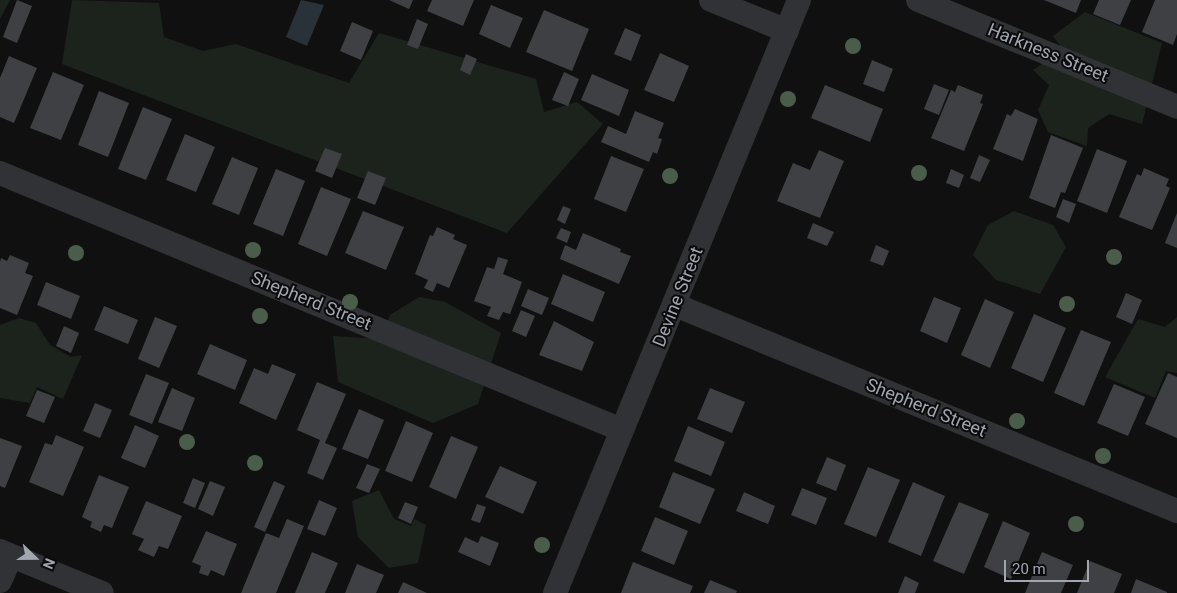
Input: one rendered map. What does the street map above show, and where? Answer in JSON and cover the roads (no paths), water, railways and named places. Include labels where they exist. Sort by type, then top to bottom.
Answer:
[{"type":"street","points":[[710,0],[787,32]]},
{"type":"street","name":"Devine Street","points":[[555,593],[799,0]]},
{"type":"street","name":"Harkness Street","points":[[918,0],[1177,107]]},
{"type":"street","name":"Shepherd Street","points":[[0,173],[622,430]]},
{"type":"street","name":"Shepherd Street","points":[[675,304],[1177,511]]},
{"type":"street","points":[[0,581],[5,554],[102,593]]}]
